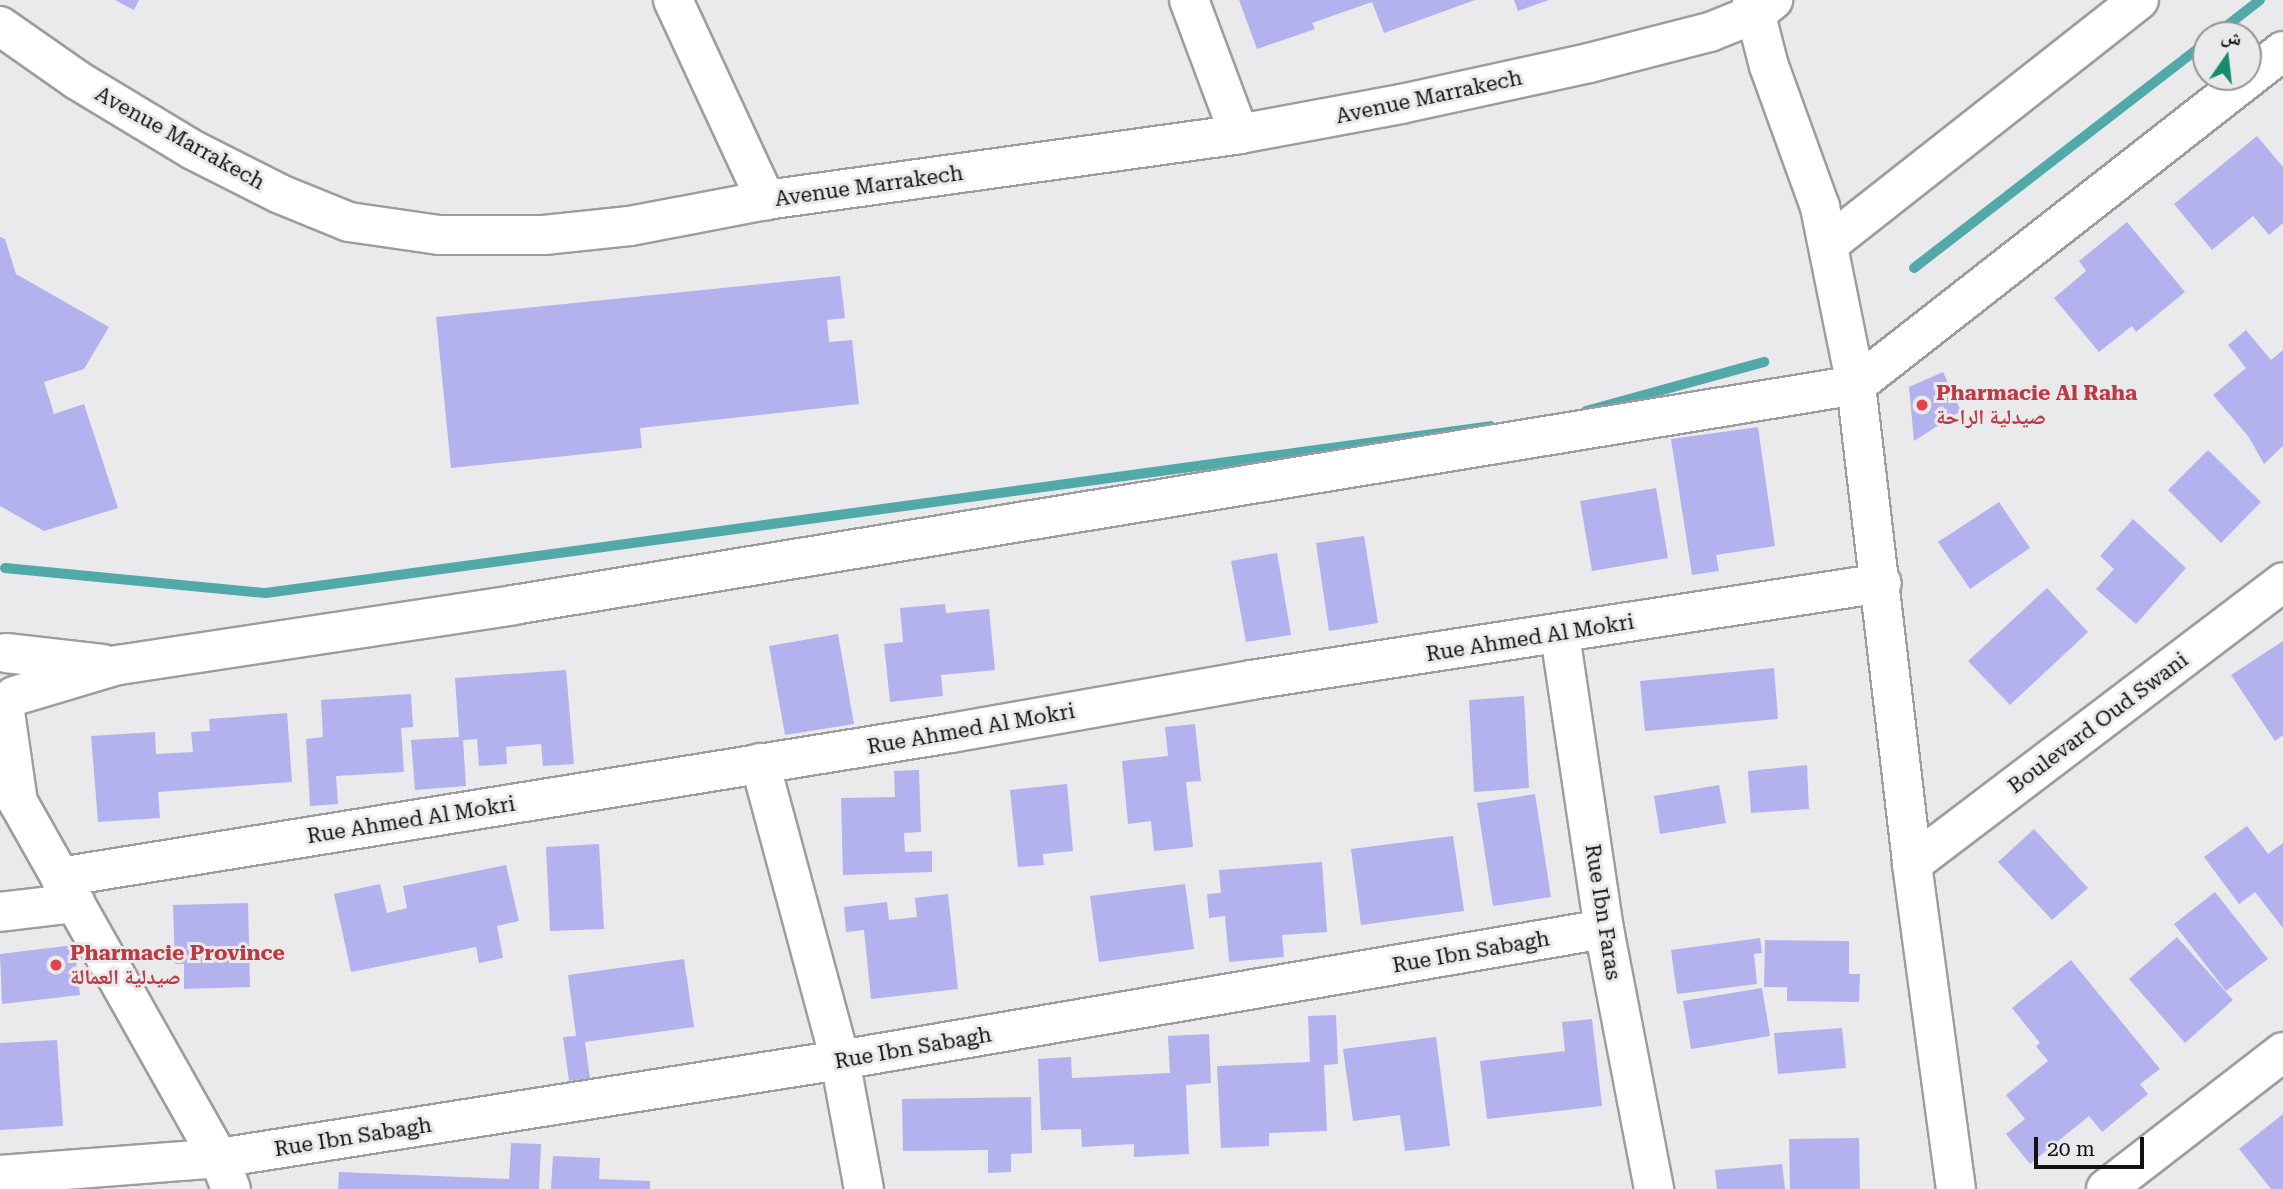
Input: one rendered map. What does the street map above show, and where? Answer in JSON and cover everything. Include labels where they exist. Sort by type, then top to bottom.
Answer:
[{"type":"street","points":[[674,0],[766,200]]},
{"type":"street","points":[[1188,0],[1239,134]]},
{"type":"street","points":[[1830,243],[2139,0]]},
{"type":"street","points":[[1761,4],[1769,66],[1797,138],[1830,243],[1856,386],[1882,583],[1912,864],[1956,1189]]},
{"type":"street","name":"Avenue Marrakech","points":[[0,26],[77,80],[192,150],[280,194],[349,222],[439,235],[544,235],[630,226],[766,200],[1239,134],[1401,104],[1575,66],[1710,32],[1761,4]]},
{"type":"street","points":[[6,708],[118,665],[513,605],[1856,386],[2283,51]]},
{"type":"street","name":"Boulevard Oud Swani","points":[[1912,864],[2283,582]]},
{"type":"street","name":"Rue Ahmed Al Mokri","points":[[0,912],[67,890],[760,763],[951,733],[1251,680],[1560,635],[1882,583]]},
{"type":"street","name":"Rue Ibn Faras","points":[[1560,635],[1604,929],[1654,1189]]},
{"type":"street","points":[[3,650],[118,665]]},
{"type":"street","points":[[3,650],[14,669],[6,708],[9,789],[225,1173]]},
{"type":"street","points":[[760,763],[840,1060],[864,1189]]},
{"type":"street","name":"Rue Ibn Sabagh","points":[[0,1175],[225,1173],[840,1060],[1604,929]]},
{"type":"street","points":[[2106,1189],[2283,1052]]},
{"type":"building","points":[[115,0],[139,0],[134,10]]},
{"type":"building","points":[[1239,0],[1475,0],[1384,33],[1372,2],[1312,23],[1315,29],[1257,49]]},
{"type":"building","points":[[1514,0],[1549,0],[1518,11]]},
{"type":"building","points":[[2257,136],[2283,167],[2283,223],[2269,235],[2253,216],[2212,250],[2174,204]]},
{"type":"building","points":[[2127,222],[2185,292],[2136,332],[2132,326],[2099,352],[2054,298],[2086,271],[2079,261]]},
{"type":"building","points":[[0,237],[5,239],[16,274],[109,327],[84,369],[44,382],[54,414],[84,404],[118,508],[44,531],[0,506]]},
{"type":"building","points":[[840,276],[845,318],[827,320],[829,342],[852,340],[859,404],[640,428],[642,448],[451,468],[436,317]]},
{"type":"building","points":[[2246,330],[2271,360],[2283,350],[2283,446],[2264,464],[2248,436],[2213,395],[2246,368],[2228,345]]},
{"type":"building","points":[[1943,372],[1961,411],[1914,441],[1909,387]]},
{"type":"building","points":[[1758,427],[1775,546],[1716,555],[1719,571],[1692,575],[1671,439]]},
{"type":"building","points":[[2208,450],[2261,502],[2221,543],[2168,490]]},
{"type":"building","points":[[1656,488],[1668,558],[1592,571],[1580,501]]},
{"type":"building","points":[[1999,502],[2030,548],[1970,589],[1938,542]]},
{"type":"building","points":[[2133,519],[2186,568],[2136,624],[2096,589],[2114,569],[2100,556]]},
{"type":"building","points":[[1364,536],[1378,623],[1329,631],[1316,543]]},
{"type":"building","points":[[1277,553],[1291,635],[1246,642],[1231,561]]},
{"type":"building","points":[[2047,588],[2088,632],[2010,705],[1968,661]]},
{"type":"building","points":[[945,604],[946,613],[989,609],[995,670],[941,675],[943,696],[890,702],[884,644],[903,642],[900,608]]},
{"type":"building","points":[[838,634],[854,724],[785,735],[769,646]]},
{"type":"building","points":[[2283,641],[2283,735],[2275,741],[2231,675]]},
{"type":"building","points":[[1774,668],[1778,719],[1645,731],[1640,681]]},
{"type":"building","points":[[566,670],[574,764],[543,766],[541,744],[506,747],[507,764],[479,766],[477,739],[463,740],[466,786],[415,790],[411,740],[459,737],[455,678]]},
{"type":"building","points":[[411,694],[413,727],[401,728],[404,772],[336,776],[338,804],[310,806],[306,739],[323,737],[321,700]]},
{"type":"building","points":[[1524,696],[1529,788],[1474,792],[1469,700]]},
{"type":"building","points":[[287,713],[292,782],[158,792],[160,818],[98,822],[91,736],[155,732],[156,754],[193,752],[191,732],[210,731],[209,719]]},
{"type":"building","points":[[1195,724],[1201,781],[1186,782],[1193,847],[1154,851],[1151,821],[1128,824],[1122,761],[1168,756],[1165,727]]},
{"type":"building","points":[[1807,765],[1809,809],[1751,813],[1748,771]]},
{"type":"building","points":[[919,770],[921,832],[904,833],[905,852],[932,851],[932,872],[843,875],[841,798],[895,797],[894,771]]},
{"type":"building","points":[[1067,784],[1073,851],[1043,854],[1044,865],[1018,867],[1010,790]]},
{"type":"building","points":[[1719,785],[1726,823],[1660,834],[1654,796]]},
{"type":"building","points":[[1535,794],[1551,897],[1493,906],[1477,803]]},
{"type":"building","points":[[2247,826],[2268,854],[2283,843],[2283,928],[2255,892],[2239,904],[2204,857]]},
{"type":"building","points":[[2034,829],[2088,888],[2052,920],[1998,862]]},
{"type":"building","points":[[1453,836],[1464,911],[1361,925],[1351,849]]},
{"type":"building","points":[[599,844],[604,929],[550,931],[546,847]]},
{"type":"building","points":[[1322,862],[1327,932],[1282,935],[1284,957],[1229,962],[1225,916],[1209,918],[1207,894],[1221,893],[1219,870]]},
{"type":"building","points":[[506,865],[519,921],[497,926],[503,958],[479,963],[476,947],[351,972],[334,894],[380,884],[387,913],[407,908],[403,886]]},
{"type":"building","points":[[1185,884],[1194,949],[1099,962],[1090,896]]},
{"type":"building","points":[[2215,892],[2268,959],[2226,991],[2174,924]]},
{"type":"building","points":[[948,894],[958,989],[871,999],[864,930],[846,932],[844,907],[887,902],[889,920],[917,917],[915,898]]},
{"type":"building","points":[[248,903],[250,987],[184,989],[184,964],[175,964],[173,905]]},
{"type":"building","points":[[2177,937],[2233,1000],[2185,1043],[2129,979]]},
{"type":"building","points":[[1760,938],[1762,953],[1754,954],[1757,984],[1677,994],[1671,950]]},
{"type":"building","points":[[1765,940],[1849,941],[1849,974],[1860,974],[1859,1002],[1787,1001],[1787,987],[1764,987]]},
{"type":"building","points":[[74,945],[80,995],[2,1004],[0,954]]},
{"type":"building","points":[[684,959],[694,1027],[585,1042],[590,1078],[569,1081],[563,1037],[576,1036],[568,975]]},
{"type":"building","points":[[2071,960],[2160,1069],[2140,1084],[2148,1094],[2102,1132],[2089,1116],[2030,1164],[2006,1134],[2025,1119],[2006,1095],[2048,1061],[2036,1046],[2040,1043],[2012,1008]]},
{"type":"building","points":[[1762,988],[1770,1036],[1691,1049],[1683,1001]]},
{"type":"building","points":[[1336,1015],[1338,1064],[1324,1065],[1327,1131],[1269,1133],[1269,1146],[1221,1148],[1217,1066],[1310,1062],[1308,1016]]},
{"type":"building","points":[[1592,1019],[1602,1106],[1487,1119],[1480,1061],[1565,1051],[1562,1022]]},
{"type":"building","points":[[1842,1028],[1846,1068],[1778,1074],[1774,1033]]},
{"type":"building","points":[[1209,1034],[1211,1083],[1186,1085],[1189,1154],[1134,1157],[1134,1144],[1082,1147],[1081,1129],[1041,1130],[1038,1059],[1071,1057],[1072,1078],[1170,1073],[1168,1036]]},
{"type":"building","points":[[1436,1037],[1450,1146],[1405,1151],[1400,1115],[1353,1121],[1343,1049]]},
{"type":"building","points":[[57,1040],[63,1126],[0,1130],[0,1043]]},
{"type":"building","points":[[1031,1097],[1032,1153],[1011,1154],[1011,1172],[988,1173],[988,1150],[903,1151],[902,1099]]},
{"type":"building","points":[[2283,1114],[2283,1189],[2271,1189],[2239,1149]]},
{"type":"building","points":[[1859,1138],[1860,1189],[1790,1189],[1789,1139]]},
{"type":"building","points":[[511,1143],[541,1144],[539,1189],[338,1189],[339,1172],[509,1179]]},
{"type":"building","points":[[553,1156],[600,1158],[599,1179],[650,1181],[650,1189],[551,1189]]},
{"type":"building","points":[[1782,1164],[1785,1189],[1717,1189],[1715,1170]]},
{"type":"waterway","points":[[2233,21],[2260,0]]},
{"type":"waterway","points":[[1914,268],[2192,53]]},
{"type":"waterway","points":[[1586,411],[1764,362]]},
{"type":"waterway","points":[[5,568],[266,593],[1491,426]]},
{"type":"place","name":"Pharmacie Al Raha صيدلية الراحة","points":[[1922,405]]},
{"type":"place","name":"Pharmacie Province صيدلية العمالة","points":[[56,965]]}]
